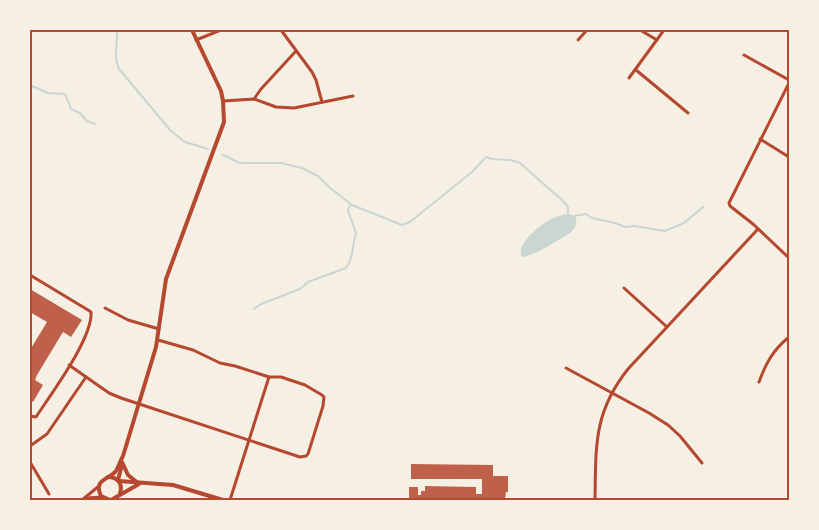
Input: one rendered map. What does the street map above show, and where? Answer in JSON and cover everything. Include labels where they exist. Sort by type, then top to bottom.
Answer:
[{"type":"street","points":[[84,499],[102,480],[116,470],[122,456],[158,340],[166,280],[224,122],[224,102],[219,84],[192,30]]},
{"type":"street","points":[[196,40],[221,30]]},
{"type":"street","points":[[280,30],[316,80],[322,102]]},
{"type":"street","points":[[578,40],[587,30]]},
{"type":"street","points":[[640,30],[657,40]]},
{"type":"street","points":[[629,78],[664,30]]},
{"type":"street","points":[[254,99],[260,88],[296,51]]},
{"type":"street","points":[[744,55],[789,81],[729,203],[730,206],[789,258]]},
{"type":"street","points":[[636,70],[688,113]]},
{"type":"street","points":[[224,102],[254,99],[268,105],[286,108],[353,96]]},
{"type":"street","points":[[760,139],[789,157]]},
{"type":"street","points":[[595,500],[596,441],[602,412],[611,393],[628,369],[758,229]]},
{"type":"street","points":[[30,275],[92,312],[92,318],[84,340],[69,366],[36,417],[30,416]]},
{"type":"street","points":[[624,288],[668,326]]},
{"type":"street","points":[[105,308],[128,320],[160,329]]},
{"type":"street","points":[[759,382],[768,359],[774,350],[789,337]]},
{"type":"street","points":[[69,366],[110,393],[139,404],[303,457],[308,454],[323,406],[324,397],[319,392],[281,377],[269,377],[216,362],[193,350],[158,340]]},
{"type":"street","points":[[566,368],[668,425],[680,436],[702,463]]},
{"type":"street","points":[[30,446],[47,434],[86,377]]},
{"type":"street","points":[[230,500],[269,377]]},
{"type":"street","points":[[118,497],[121,486],[119,481],[122,456]]},
{"type":"street","points":[[30,462],[49,494]]},
{"type":"street","points":[[122,462],[128,475],[139,484]]},
{"type":"street","points":[[108,477],[139,484],[173,485],[223,500]]},
{"type":"street","points":[[84,499],[118,497],[139,484]]},
{"type":"street","points":[[99,485],[99,492],[107,499]]},
{"type":"shaded area","points":[[569,214],[575,216],[576,221],[575,228],[570,233],[540,251],[524,257],[521,256],[521,248],[535,230],[555,217]]},
{"type":"building","points":[[30,289],[82,320],[71,337],[63,332],[37,375],[35,380],[43,385],[33,402],[30,400],[30,350],[47,322],[30,312]]},
{"type":"building","points":[[411,464],[493,465],[493,476],[508,476],[508,492],[506,492],[505,500],[425,500],[425,498],[419,498],[419,500],[409,500],[409,487],[418,487],[418,495],[421,495],[421,491],[425,491],[425,486],[476,487],[476,494],[482,494],[482,479],[411,479]]},
{"type":"waterway","points":[[117,30],[116,55],[119,69],[171,131],[185,142],[208,149]]},
{"type":"waterway","points":[[32,86],[48,93],[65,94],[71,109],[80,113],[87,121],[95,124]]},
{"type":"waterway","points":[[223,155],[240,163],[281,163],[302,168],[318,176],[352,205],[402,225],[410,222],[472,172],[486,157],[511,160],[520,163],[563,201],[568,207],[568,214]]},
{"type":"waterway","points":[[254,309],[261,304],[300,289],[308,282],[346,268],[352,256],[356,233],[348,211],[350,204]]},
{"type":"waterway","points":[[574,216],[586,214],[592,218],[625,227],[634,226],[665,231],[684,223],[703,207]]}]
